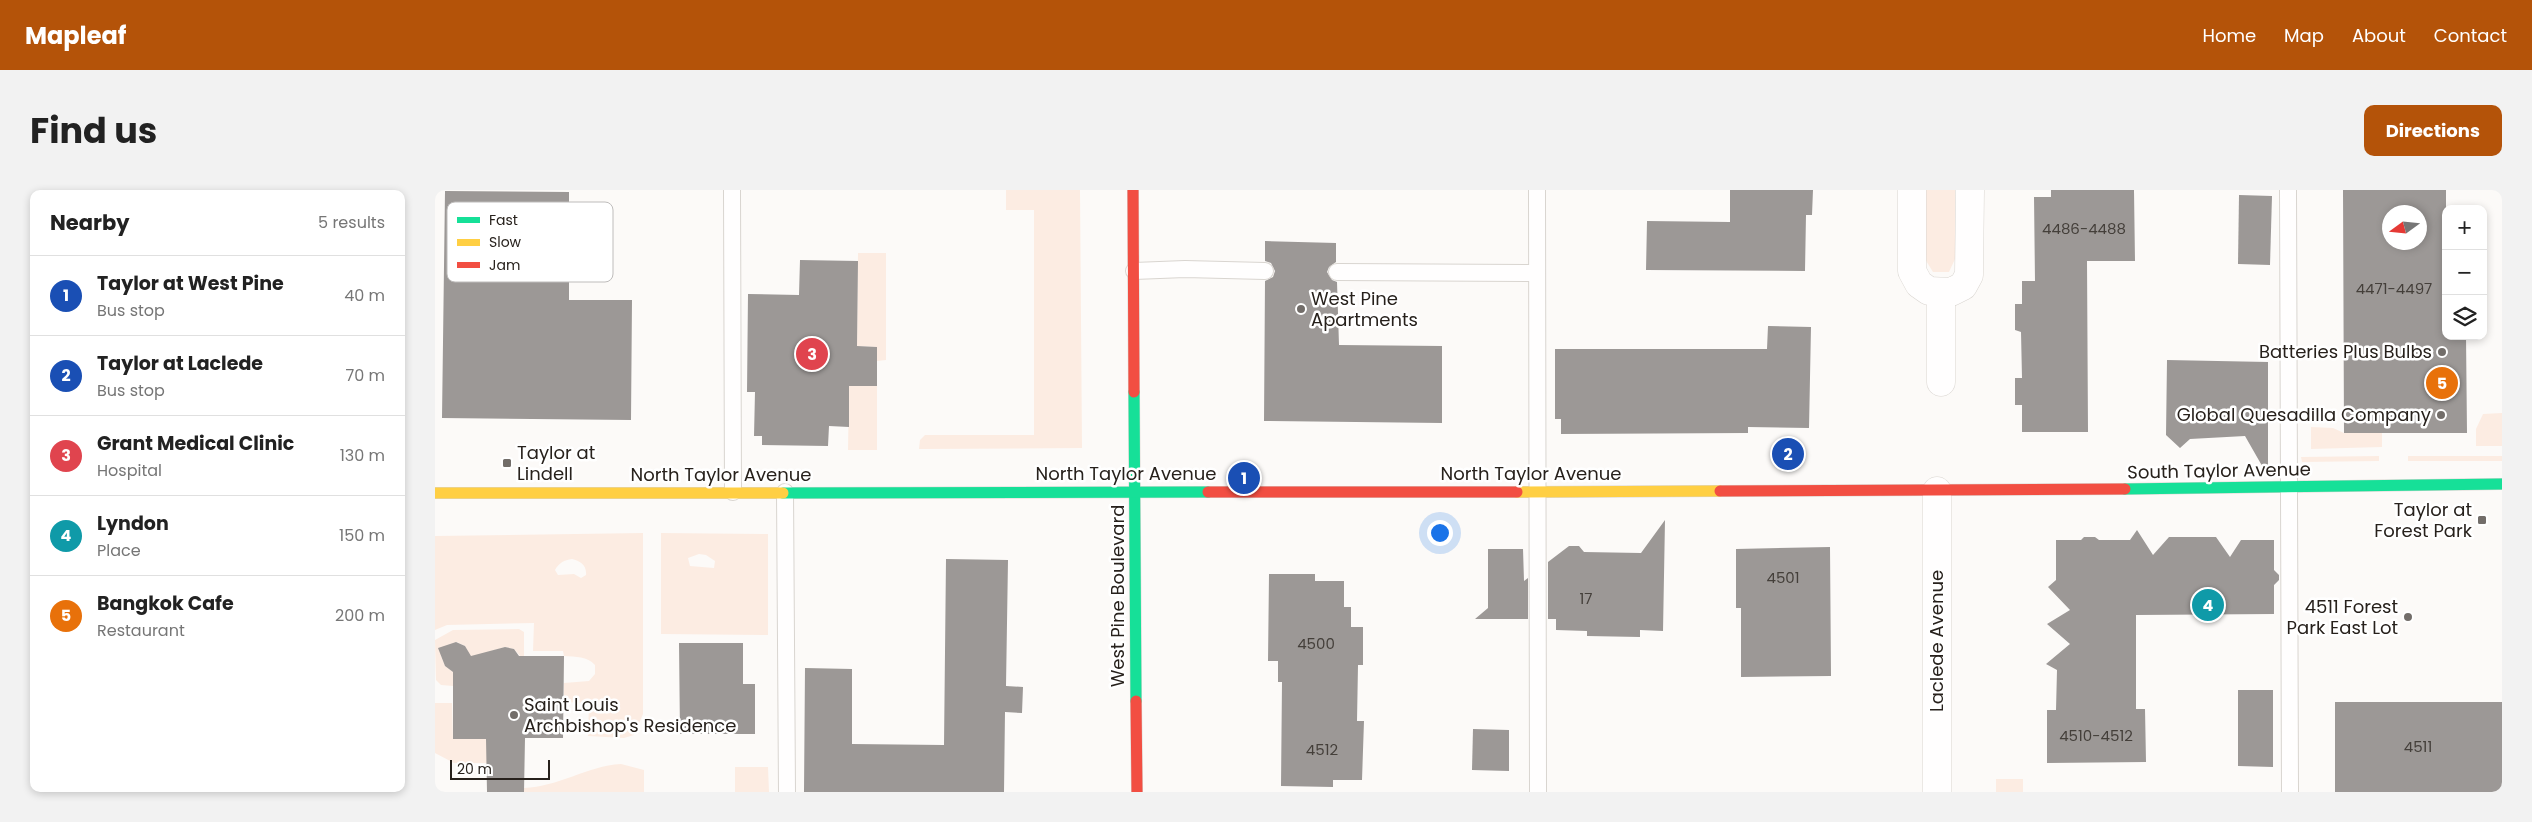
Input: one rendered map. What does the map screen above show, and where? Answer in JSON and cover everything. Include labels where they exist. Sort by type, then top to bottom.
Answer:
[{"type":"street","name":"West Pine Boulevard","points":[[1133,190],[1137,792]]},
{"type":"street","points":[[1912,190],[1912,271],[1919,284],[1929,291],[1941,292],[1951,292],[1963,286],[1969,275],[1970,190]]},
{"type":"street","points":[[1941,292],[1941,382]]},
{"type":"street","name":"South Taylor Avenue","points":[[1937,491],[2502,484]]},
{"type":"street","name":"North Taylor Avenue","points":[[435,493],[1937,491]]},
{"type":"street","name":"Laclede Avenue","points":[[1937,491],[1937,792]]},
{"type":"lane","points":[[732,190],[733,492]]},
{"type":"lane","points":[[1537,190],[1538,792]]},
{"type":"lane","points":[[2288,190],[2290,792]]},
{"type":"lane","points":[[1134,271],[1185,269],[1265,271]]},
{"type":"lane","points":[[1337,272],[1537,273]]},
{"type":"lane","points":[[785,492],[787,792]]},
{"type":"shaded area","points":[[1006,190],[1080,190],[1082,448],[919,449],[920,440],[925,435],[1034,435],[1034,210],[1006,210]]},
{"type":"shaded area","points":[[1925,190],[1955,190],[1955,259],[1949,272],[1933,272],[1925,259]]},
{"type":"shaded area","points":[[858,253],[886,253],[886,360],[877,361],[877,347],[857,346]]},
{"type":"shaded area","points":[[849,386],[877,386],[877,450],[848,450]]},
{"type":"shaded area","points":[[2502,413],[2502,446],[2476,446],[2476,429],[2483,414]]},
{"type":"shaded area","points":[[2311,427],[2333,428],[2344,433],[2382,433],[2382,447],[2311,449]]},
{"type":"shaded area","points":[[2379,456],[2379,461],[2302,462],[2301,457]]},
{"type":"shaded area","points":[[2408,456],[2502,456],[2502,461],[2408,461]]},
{"type":"shaded area","points":[[643,533],[643,714],[634,735],[624,738],[588,736],[589,703],[564,702],[564,683],[589,681],[595,674],[595,665],[585,658],[564,656],[563,651],[533,651],[534,623],[447,625],[435,630],[435,536]],"holes":[[[572,559],[584,566],[586,575],[581,578],[574,574],[558,575],[555,570],[560,564]]]},
{"type":"shaded area","points":[[661,533],[768,534],[768,635],[661,634]],"holes":[[[699,554],[706,555],[715,561],[714,568],[690,566],[688,558]]]},
{"type":"shaded area","points":[[519,629],[524,632],[524,656],[520,656],[514,649],[505,647],[471,657],[465,646],[457,642],[445,646],[441,656],[445,666],[453,672],[453,686],[441,685],[436,680],[435,640],[453,630]]},
{"type":"shaded area","points":[[435,703],[452,703],[453,739],[488,739],[487,763],[454,763],[435,753]]},
{"type":"shaded area","points":[[621,764],[644,770],[644,792],[524,792],[524,788],[537,787],[596,768]]},
{"type":"shaded area","points":[[735,767],[768,767],[769,792],[735,792]]},
{"type":"shaded area","points":[[1996,779],[2023,779],[2023,792],[1996,792]]},
{"type":"building","points":[[1730,190],[1813,190],[1812,215],[1806,215],[1805,271],[1646,270],[1647,221],[1730,222]]},
{"type":"building","points":[[2051,190],[2134,190],[2135,261],[2087,261],[2088,432],[2022,432],[2022,405],[2015,405],[2015,378],[2022,378],[2021,332],[2015,330],[2015,304],[2022,304],[2022,281],[2035,281],[2034,197],[2051,197]]},
{"type":"building","points":[[2343,190],[2446,190],[2446,205],[2442,205],[2442,340],[2466,340],[2467,433],[2344,433]]},
{"type":"building","points":[[445,191],[569,192],[569,202],[447,202],[447,282],[569,282],[569,300],[632,300],[631,420],[442,418]]},
{"type":"building","points":[[2239,195],[2272,196],[2270,265],[2238,264]]},
{"type":"building","name":"West Pine Apartments","points":[[1265,241],[1336,243],[1336,262],[1329,267],[1327,272],[1332,280],[1337,282],[1339,345],[1442,346],[1442,423],[1264,421],[1265,281],[1273,277],[1275,271],[1271,263],[1265,261]]},
{"type":"building","points":[[800,260],[858,261],[857,346],[877,347],[877,386],[849,386],[849,427],[829,426],[828,446],[762,445],[762,436],[754,436],[755,392],[747,392],[748,294],[799,295]]},
{"type":"building","points":[[1768,326],[1811,327],[1809,428],[1748,427],[1748,433],[1561,434],[1561,419],[1555,419],[1555,349],[1767,349]]},
{"type":"building","points":[[2167,360],[2268,362],[2268,471],[2265,471],[2245,436],[2190,439],[2180,448],[2166,435]]},
{"type":"building","points":[[1665,520],[1663,631],[1640,630],[1640,637],[1587,636],[1587,631],[1556,630],[1556,619],[1548,619],[1548,562],[1569,546],[1579,546],[1584,552],[1641,553]]},
{"type":"building","points":[[2137,530],[2153,555],[2169,537],[2216,537],[2230,557],[2241,540],[2274,540],[2274,570],[2279,575],[2279,580],[2274,585],[2274,614],[2136,615],[2136,709],[2145,709],[2146,762],[2047,763],[2047,710],[2056,710],[2057,670],[2046,664],[2070,644],[2047,624],[2070,610],[2048,587],[2056,580],[2056,540],[2081,540],[2084,537],[2095,537],[2099,540],[2130,540]]},
{"type":"building","points":[[1830,547],[1831,676],[1741,677],[1741,608],[1736,608],[1736,549]]},
{"type":"building","points":[[1488,549],[1523,549],[1524,581],[1528,578],[1528,619],[1475,619],[1488,608]]},
{"type":"building","points":[[946,559],[1008,560],[1006,686],[1023,687],[1022,713],[1005,712],[1004,792],[804,792],[805,668],[852,669],[852,744],[944,745]]},
{"type":"building","points":[[1269,574],[1315,574],[1315,581],[1344,581],[1344,607],[1351,607],[1351,627],[1363,627],[1363,665],[1358,665],[1357,721],[1364,721],[1362,780],[1333,780],[1333,787],[1281,786],[1282,682],[1278,682],[1278,661],[1268,661]]},
{"type":"building","name":"Saint Louis Archbishop's Residence","points":[[456,642],[465,646],[471,656],[505,647],[514,649],[519,656],[564,656],[563,738],[525,738],[524,792],[487,792],[486,739],[453,739],[453,672],[445,666],[438,648]]},
{"type":"building","points":[[679,643],[743,643],[743,684],[755,684],[755,734],[680,734]]},
{"type":"building","points":[[2238,690],[2273,690],[2273,767],[2238,766]]},
{"type":"building","points":[[2335,702],[2502,702],[2502,792],[2335,792]]},
{"type":"building","points":[[1473,729],[1509,730],[1509,771],[1472,770]]},
{"type":"traffic: fast","points":[[1134,392],[1136,701]]},
{"type":"traffic: fast","points":[[2125,489],[2502,484]]},
{"type":"traffic: fast","points":[[783,493],[1208,492]]},
{"type":"traffic: slow","points":[[1517,492],[1720,491]]},
{"type":"traffic: slow","points":[[435,493],[783,493]]},
{"type":"traffic: jam","points":[[1133,190],[1134,392]]},
{"type":"traffic: jam","points":[[1720,491],[2125,489]]},
{"type":"traffic: jam","points":[[1208,492],[1517,492]]},
{"type":"traffic: jam","points":[[1136,701],[1137,792]]},
{"type":"place","name":"West Pine Apartments","points":[[1301,309]]},
{"type":"place","name":"Batteries Plus Bulbs","points":[[2442,352]]},
{"type":"place","name":"Grant Medical Clinic","points":[[812,354]]},
{"type":"place","name":"Bangkok Cafe","points":[[2442,383]]},
{"type":"place","name":"Global Quesadilla Company","points":[[2441,415]]},
{"type":"place","name":"Taylor at Laclede","points":[[1788,454]]},
{"type":"place","name":"Taylor at Lindell","points":[[507,463]]},
{"type":"place","name":"Taylor at West Pine","points":[[1244,478]]},
{"type":"place","name":"Taylor at Forest Park","points":[[2482,520]]},
{"type":"place","name":"Lyndon","points":[[2208,605]]},
{"type":"place","name":"4511 Forest Park East Lot","points":[[2408,617]]},
{"type":"place","name":"Saint Louis Archbishop's Residence","points":[[514,715]]}]
